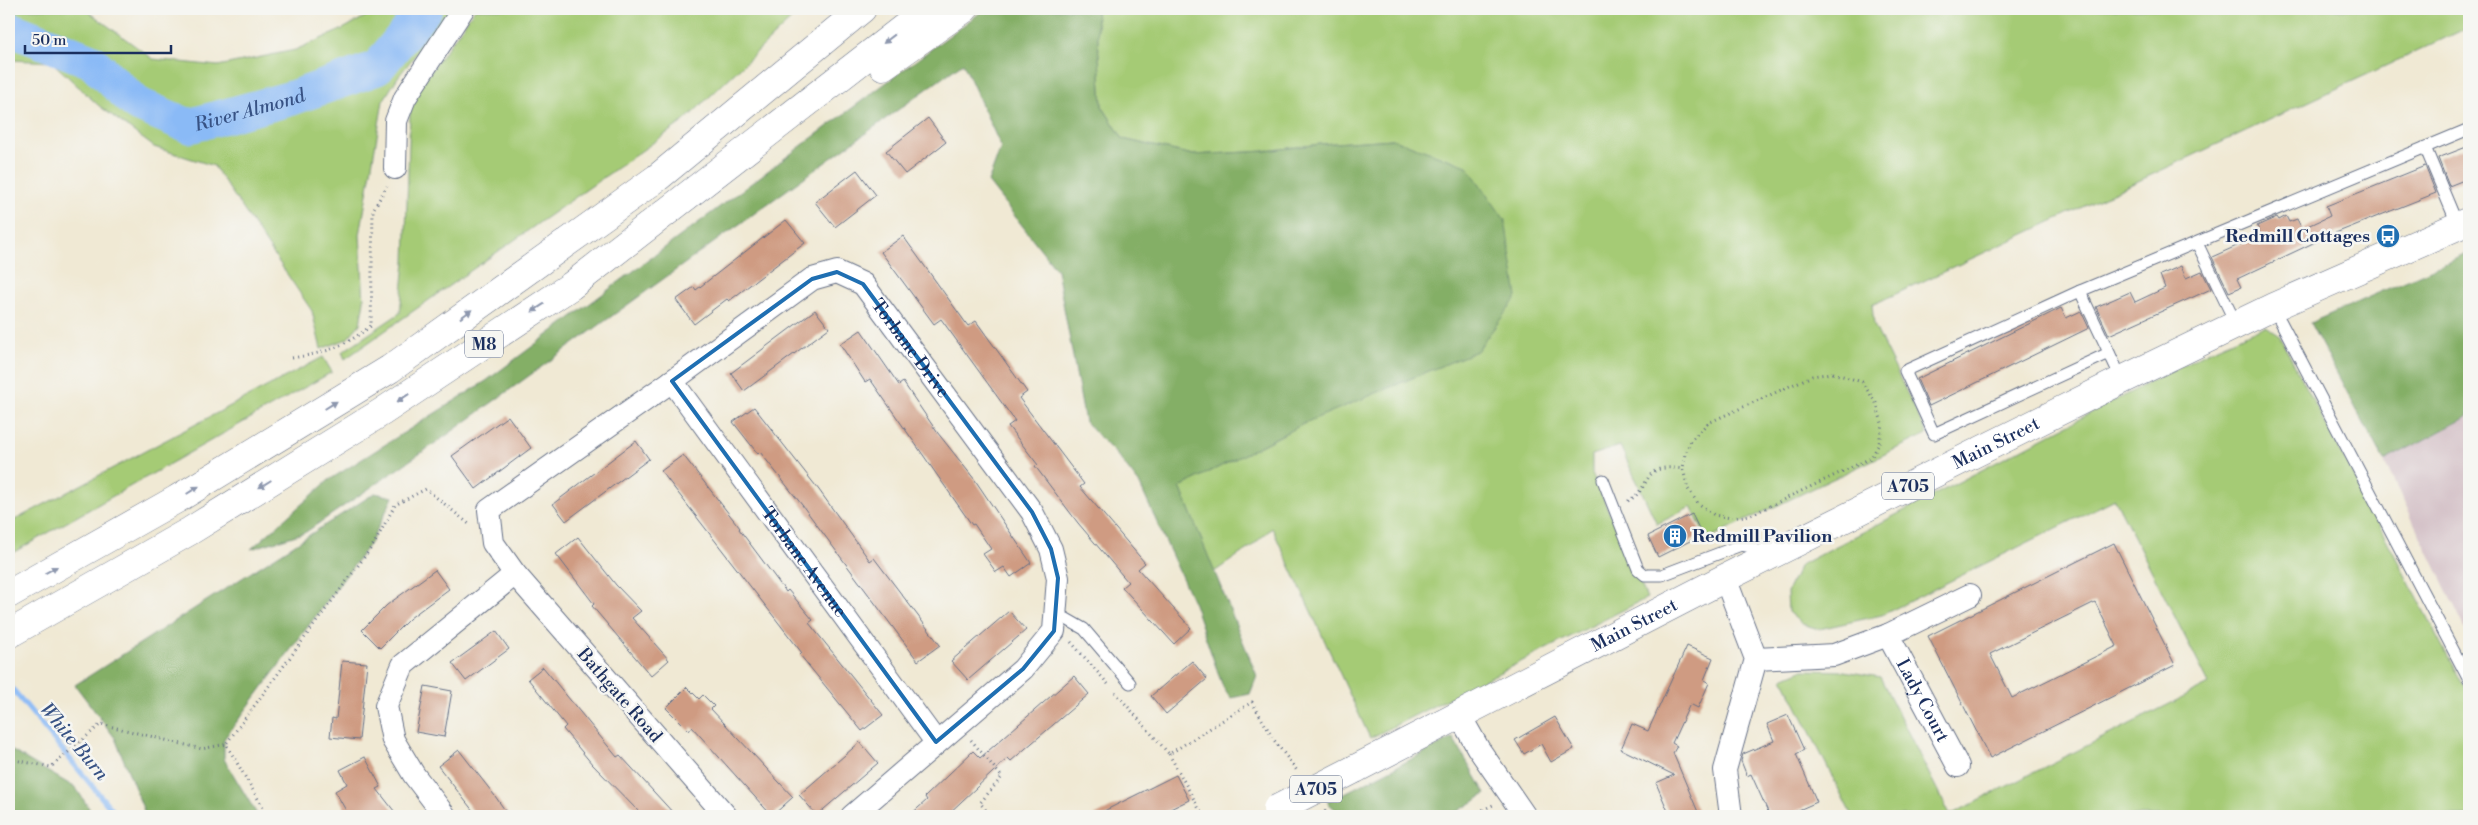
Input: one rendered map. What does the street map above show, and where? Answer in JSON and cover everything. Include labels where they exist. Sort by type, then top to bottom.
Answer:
[{"type":"main road","name":"M8","points":[[9,594],[177,499],[390,368],[657,178],[862,9]]},
{"type":"main road","name":"M8","points":[[571,286],[928,9]]},
{"type":"main road","name":"M8","points":[[9,634],[190,531],[382,412],[571,286],[964,9]]},
{"type":"main road","name":"Main Street","points":[[1270,813],[1725,578],[2122,380],[2273,307],[2464,224]]},
{"type":"street","points":[[395,168],[396,121],[405,98],[463,9]]},
{"type":"street","name":"Torbane Drive","points":[[515,574],[493,543],[489,510],[672,381],[812,279],[837,272],[863,284],[1032,512],[1051,549],[1058,578],[1054,631],[1023,669],[852,816]]},
{"type":"street","name":"Torbane Avenue","points":[[672,381],[936,742]]},
{"type":"street","points":[[445,816],[414,775],[393,740],[386,706],[403,665],[515,574]]},
{"type":"street","name":"Bathgate Road","points":[[515,574],[726,816]]},
{"type":"street","points":[[1725,578],[1756,659],[1725,770],[1731,816]]},
{"type":"street","points":[[1756,659],[1834,655],[1888,635],[1970,595]]},
{"type":"street","name":"Lady Court","points":[[1888,635],[1958,766]]},
{"type":"street","points":[[1460,716],[1478,748],[1525,816]]},
{"type":"lane","points":[[2110,353],[1934,434],[1905,371],[2080,290],[2469,129]]},
{"type":"lane","points":[[2425,147],[2464,224]]},
{"type":"lane","points":[[2197,242],[2237,325]]},
{"type":"lane","points":[[2080,290],[2122,380]]},
{"type":"lane","points":[[2273,307],[2469,680]]},
{"type":"lane","points":[[1603,480],[1638,569],[1645,575],[1662,575],[1741,546],[1752,547],[1761,560]]},
{"type":"lane","points":[[1056,619],[1084,629],[1130,683]]},
{"type":"path","points":[[292,358],[322,353],[346,344],[371,326],[373,210],[383,197],[395,168]]},
{"type":"path","points":[[1833,373],[1862,382],[1876,403],[1882,424],[1879,444],[1871,458],[1751,514],[1731,518],[1714,515],[1698,503],[1688,489],[1683,469],[1685,453],[1692,439],[1708,424],[1812,376],[1833,373]]},
{"type":"path","points":[[1614,508],[1638,495],[1644,480],[1654,471],[1667,466],[1683,469]]},
{"type":"path","points":[[9,758],[51,767],[101,724],[202,749],[226,744],[374,544],[395,506],[426,488],[493,543]]},
{"type":"path","points":[[1056,619],[1169,754],[1203,816]]},
{"type":"path","points":[[1169,754],[1252,702],[1274,740],[1302,778]]},
{"type":"path","points":[[958,724],[1002,777],[980,803],[991,816]]},
{"type":"path","points":[[226,744],[268,816]]},
{"type":"path","points":[[1469,816],[1512,797]]},
{"type":"path","points":[[1324,809],[1330,816]]},
{"type":"highlighted area","points":[[837,272],[863,284],[1032,512],[1051,549],[1058,578],[1054,631],[1023,669],[936,742],[672,381],[812,279]]},
{"type":"shaded area","points":[[2469,416],[2469,637],[2384,461]]},
{"type":"green space","points":[[9,9],[85,9],[153,59],[218,66],[295,50],[341,30],[379,9],[452,9],[398,77],[383,101],[360,235],[364,301],[360,324],[347,339],[321,349],[312,311],[214,166],[154,147],[98,105],[52,62],[9,60]]},
{"type":"green space","points":[[475,9],[802,9],[684,121],[345,359],[342,352],[400,313],[405,262],[410,113],[419,88]]},
{"type":"green space","points":[[985,9],[1096,9],[1102,106],[1123,139],[1193,155],[1266,151],[1321,144],[1393,139],[1467,166],[1505,220],[1517,297],[1477,351],[1307,422],[1180,487],[1257,676],[1250,694],[1231,698],[1223,687],[1194,604],[1139,483],[1117,455],[1085,422],[1057,270],[988,182],[1001,147],[963,63],[447,435],[306,532],[251,549],[329,480],[486,381]]},
{"type":"green space","points":[[1096,9],[2469,9],[2469,27],[1872,305],[1874,325],[1927,434],[1707,539],[1691,507],[1657,524],[1620,446],[1592,455],[1592,473],[1647,598],[1370,738],[1272,528],[1252,546],[1214,572],[1180,487],[1307,422],[1393,139],[1321,144],[1266,151],[1193,155],[1123,139],[1102,106]]},
{"type":"green space","points":[[2469,253],[2469,416],[2384,461],[2310,323]]},
{"type":"green space","points":[[2265,326],[2279,335],[2469,697],[2469,816],[1852,816],[1783,678],[1802,670],[1844,671],[1880,677],[1950,815],[2209,684],[2115,499],[1882,615],[1819,629],[1802,624],[1788,612],[1787,592],[1800,565],[2217,347]]},
{"type":"green space","points":[[323,357],[332,372],[9,555],[9,523]]},
{"type":"green space","points":[[375,493],[393,497],[371,542],[224,739],[224,759],[258,816],[146,816],[115,738],[75,685]]},
{"type":"green space","points":[[1453,738],[1486,794],[1450,816],[1343,816],[1327,802]]},
{"type":"green space","points":[[9,749],[76,788],[94,816],[9,816]]},
{"type":"building","points":[[928,118],[946,142],[905,174],[886,151]]},
{"type":"building","points":[[2469,146],[2469,178],[2449,186],[2438,158]]},
{"type":"building","points":[[2425,166],[2436,193],[2328,236],[2237,279],[2241,287],[2229,292],[2212,257],[2261,235],[2257,226],[2277,217],[2279,220],[2286,216],[2289,222],[2297,219],[2302,229],[2330,216],[2326,206]]},
{"type":"building","points":[[857,170],[876,195],[835,227],[815,202]]},
{"type":"building","points":[[786,220],[805,243],[729,301],[727,299],[694,324],[676,300],[694,287],[696,290]]},
{"type":"building","points":[[903,236],[968,326],[976,321],[1027,392],[1019,398],[1084,484],[1080,487],[1145,563],[1138,569],[1191,628],[1174,644],[1122,587],[1128,582],[1078,523],[1035,466],[1038,465],[1008,426],[1015,421],[941,319],[934,324],[881,252]]},
{"type":"building","points":[[2181,266],[2186,278],[2202,271],[2211,289],[2109,335],[2096,307],[2130,292],[2135,302],[2165,288],[2160,275]]},
{"type":"building","points":[[2061,308],[2066,318],[2081,311],[2089,328],[1929,406],[1917,379]]},
{"type":"building","points":[[815,310],[829,328],[744,391],[731,373]]},
{"type":"building","points":[[861,330],[899,385],[903,382],[937,432],[975,480],[1031,563],[1011,577],[1004,567],[996,572],[983,554],[991,549],[974,524],[972,525],[870,379],[865,382],[840,344]]},
{"type":"building","points":[[754,407],[819,490],[870,561],[874,558],[940,645],[918,661],[802,505],[760,452],[758,454],[733,422]]},
{"type":"building","points":[[508,416],[531,448],[476,489],[452,456]]},
{"type":"building","points":[[636,441],[649,459],[566,521],[553,504]]},
{"type":"building","points":[[683,455],[740,528],[786,592],[788,590],[813,620],[809,623],[883,715],[862,731],[800,655],[802,653],[661,471]]},
{"type":"building","name":"Redmill Pavilion","points":[[1692,514],[1702,535],[1658,557],[1648,536]]},
{"type":"building","points":[[578,537],[616,585],[641,611],[632,618],[669,660],[651,676],[592,606],[594,604],[556,554]]},
{"type":"building","points":[[2114,543],[2175,665],[1990,758],[1928,636]],"holes":[[[2095,602],[2117,646],[2012,698],[1990,654]]]},
{"type":"building","points":[[435,570],[449,589],[410,618],[380,648],[362,630],[387,605]]},
{"type":"building","points":[[1009,611],[1026,630],[968,680],[951,661]]},
{"type":"building","points":[[496,631],[509,649],[466,681],[452,663]]},
{"type":"building","points":[[1687,646],[1713,658],[1704,680],[1709,683],[1698,708],[1690,704],[1672,743],[1677,746],[1673,753],[1698,812],[1689,816],[1670,816],[1656,783],[1674,775],[1621,749],[1632,724],[1648,731]]},
{"type":"building","points":[[342,661],[367,663],[359,740],[330,737],[332,718],[336,719]]},
{"type":"building","points":[[1192,661],[1207,679],[1166,714],[1151,696]]},
{"type":"building","points":[[543,667],[617,757],[620,755],[676,816],[643,816],[592,764],[563,729],[566,726],[528,679]]},
{"type":"building","points":[[1074,676],[1089,694],[1011,761],[1008,758],[946,816],[909,816],[927,800],[925,797],[973,751],[980,758]]},
{"type":"building","points":[[425,686],[452,691],[444,737],[416,732]]},
{"type":"building","points":[[687,687],[699,699],[703,695],[714,706],[711,709],[793,797],[772,816],[692,727],[689,731],[666,708]]},
{"type":"building","points":[[1788,715],[1804,750],[1796,754],[1817,802],[1785,816],[1770,816],[1751,774],[1747,776],[1741,761],[1743,754],[1774,741],[1767,724]]},
{"type":"building","points":[[1555,717],[1574,749],[1551,762],[1541,744],[1524,754],[1515,740]]},
{"type":"building","points":[[860,742],[878,763],[817,815],[799,795]]},
{"type":"building","points":[[459,750],[509,816],[477,816],[438,766]]},
{"type":"building","points":[[365,757],[381,787],[377,789],[398,816],[349,816],[335,791],[347,784],[340,770]]},
{"type":"building","points":[[1176,775],[1189,800],[1156,816],[1094,816]]},
{"type":"waterway","name":"River Almond","points":[[9,33],[15,31],[91,61],[137,104],[189,126],[292,98],[377,68],[425,9]]},
{"type":"waterway","name":"White Burn","points":[[9,685],[117,816]]},
{"type":"place","name":"Redmill Cottages","points":[[2388,236]]},
{"type":"place","name":"Redmill Pavilion","points":[[1675,536]]}]
